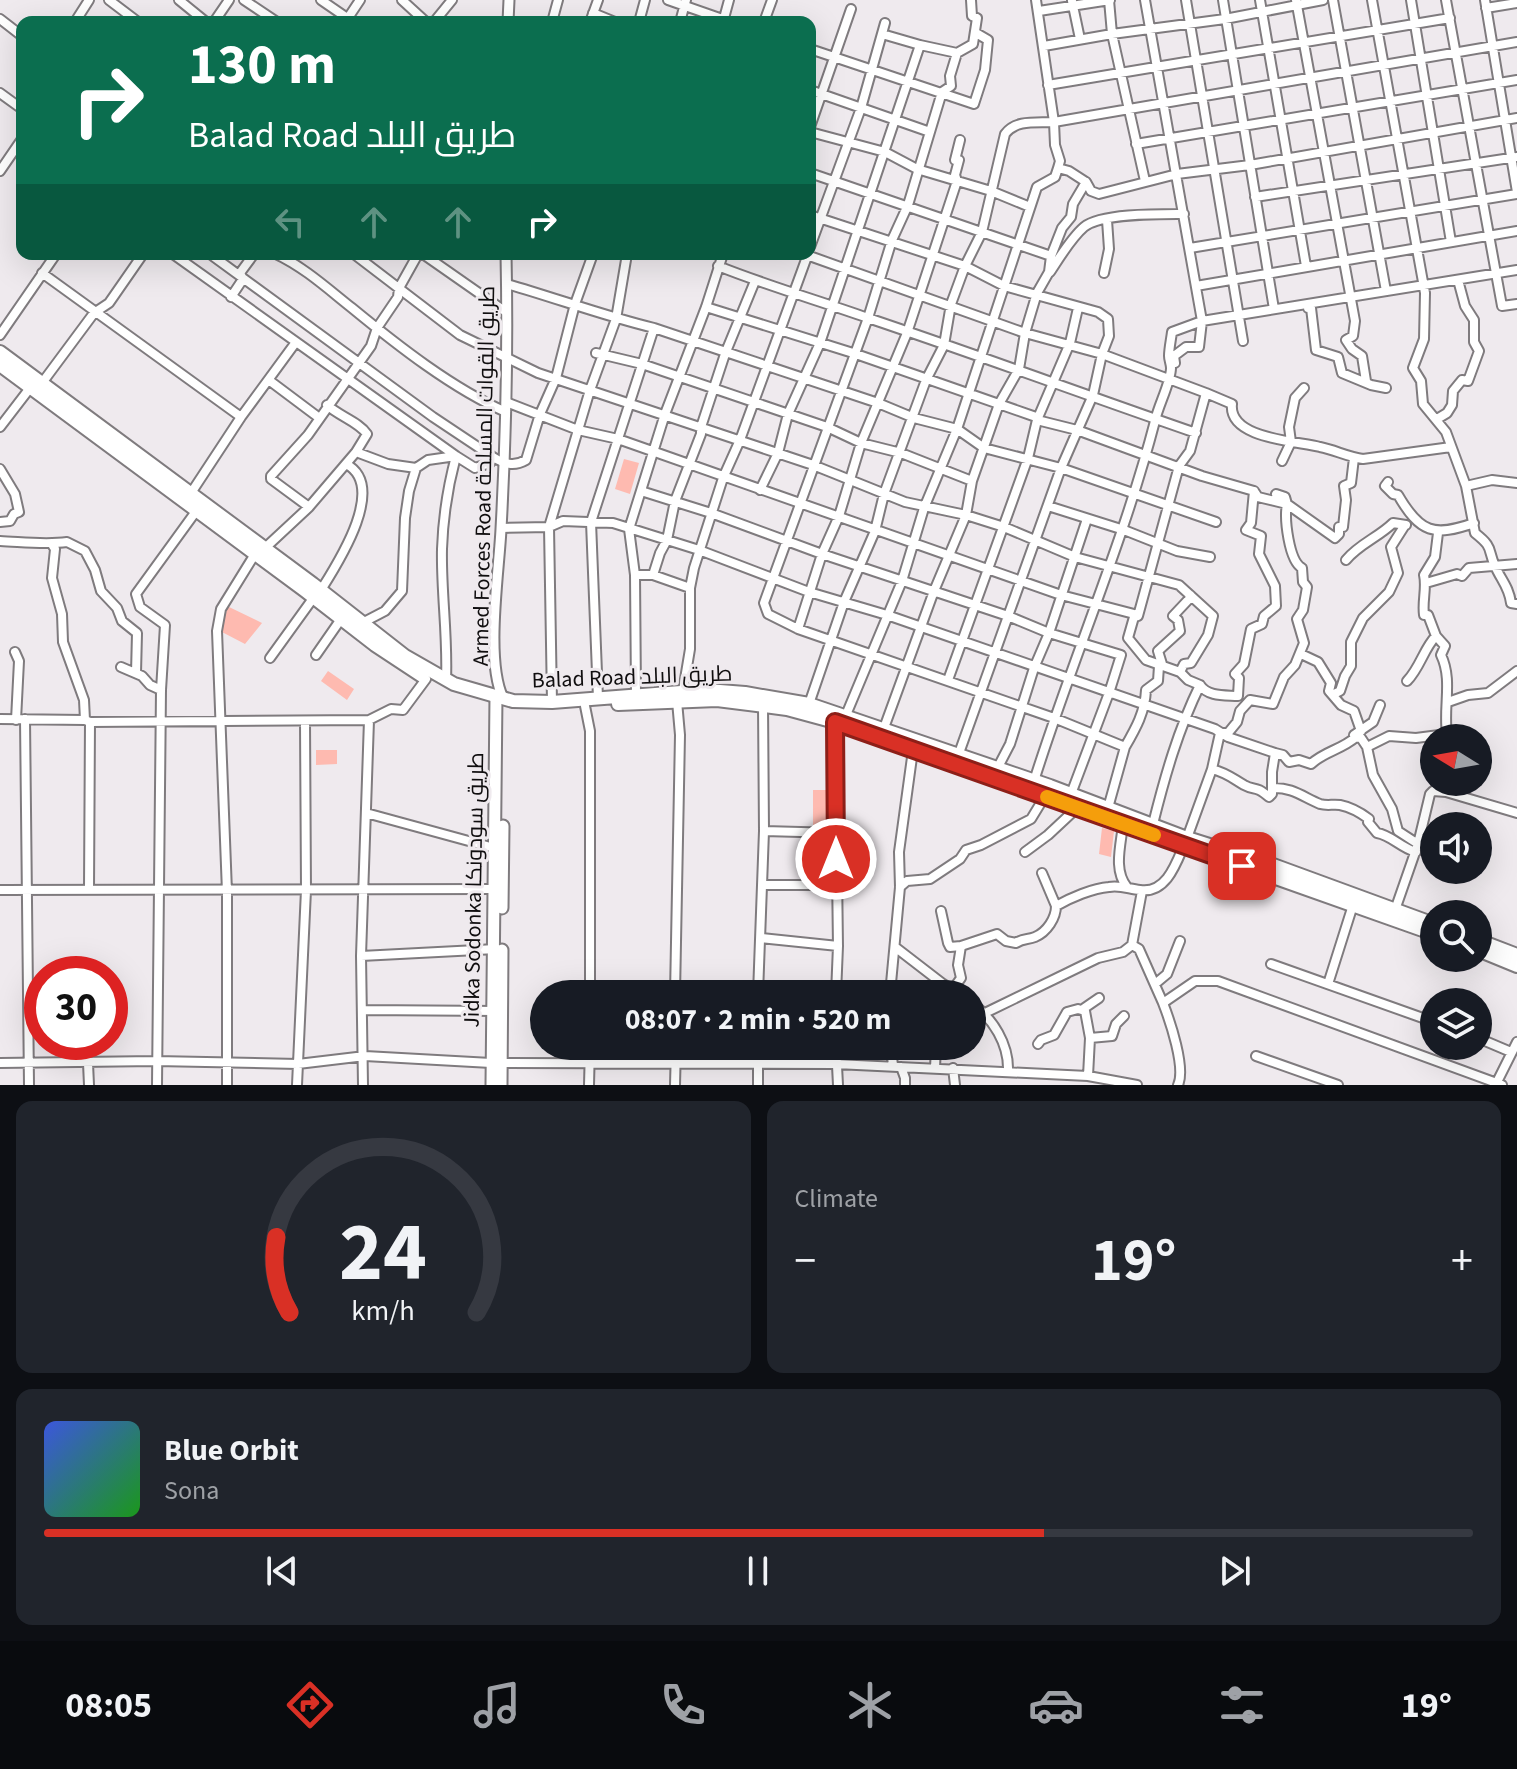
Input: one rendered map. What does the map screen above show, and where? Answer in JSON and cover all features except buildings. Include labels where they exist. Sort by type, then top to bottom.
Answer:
[{"type":"highway","name":"Balad Road طريق البلد","points":[[0,352],[36,385],[197,510],[260,551]]},
{"type":"highway","name":"Balad Road طريق البلد","points":[[0,365],[36,385],[191,493],[260,551],[405,656],[446,680],[499,698],[512,709],[550,709],[745,693],[809,704],[913,750],[1123,824],[1273,865],[1420,919]]},
{"type":"highway","name":"Balad Road طريق البلد","points":[[317,594],[341,619],[375,645],[426,679],[452,692],[552,702],[636,695],[680,696],[763,705],[884,728],[1153,824],[1186,842],[1420,929]]},
{"type":"highway","points":[[1492,945],[1517,955]]},
{"type":"highway","points":[[1492,956],[1517,966]]},
{"type":"main road","name":"Jidka Sodonka طريق سودونكا","points":[[492,1085],[496,1062],[499,698]]},
{"type":"main road","name":"Jidka Sodonka طريق سودونكا","points":[[496,1062],[501,1085]]},
{"type":"street","points":[[109,0],[130,16]]},
{"type":"street","points":[[179,0],[199,16]]},
{"type":"street","points":[[244,0],[268,16]]},
{"type":"street","points":[[321,0],[342,16]]},
{"type":"street","points":[[402,0],[419,16]]},
{"type":"street","points":[[439,16],[452,0]]},
{"type":"street","points":[[668,0],[685,3],[715,16]]},
{"type":"street","points":[[882,34],[957,53],[973,44],[976,33],[977,18],[972,16],[971,0]]},
{"type":"street","points":[[837,980],[840,718],[902,581],[924,508],[957,429],[1037,187],[1055,177],[1060,161],[1055,145],[1036,0]]},
{"type":"street","points":[[1039,11],[1072,2],[1109,0],[1112,34],[1145,181]]},
{"type":"street","points":[[1034,781],[1136,494],[1155,419],[1175,366],[1174,356],[1186,347],[1199,347],[1202,321],[1145,0]]},
{"type":"street","points":[[1186,0],[1243,341]]},
{"type":"street","points":[[1223,0],[1274,309]]},
{"type":"street","points":[[1260,0],[1306,266]]},
{"type":"street","points":[[1044,46],[1225,19],[1297,2],[1323,0]]},
{"type":"street","points":[[1333,0],[1386,291]]},
{"type":"street","points":[[1372,0],[1423,285],[1426,323],[1421,352],[1413,368],[1421,381],[1423,404],[1437,419],[1466,486],[1475,533],[1492,550],[1494,566],[1510,591],[1511,603],[1517,604]]},
{"type":"street","points":[[1411,0],[1451,242]]},
{"type":"street","points":[[1446,0],[1502,306],[1517,304]]},
{"type":"street","points":[[1072,2],[1080,39]]},
{"type":"street","points":[[1297,2],[1351,297],[1354,328],[1353,336],[1346,340],[1362,356],[1366,381]]},
{"type":"street","points":[[1190,248],[1517,193],[1514,157],[1486,4],[1517,3]]},
{"type":"street","points":[[816,110],[851,9]]},
{"type":"street","points":[[1048,85],[1450,18]]},
{"type":"street","points":[[0,19],[16,31]]},
{"type":"street","points":[[816,229],[861,108],[885,23]]},
{"type":"street","points":[[816,51],[974,104],[985,70],[988,40],[976,33]]},
{"type":"street","points":[[809,704],[844,602],[875,531],[884,494],[926,380],[944,345],[951,304],[982,232],[1009,128],[1019,123],[1054,122],[1517,42]]},
{"type":"street","points":[[760,490],[778,453],[788,414],[820,343],[920,45]]},
{"type":"street","points":[[957,53],[950,76],[951,86],[942,92],[908,205],[892,240],[868,318],[839,390],[764,603],[768,614],[798,629],[1054,718],[1125,747]]},
{"type":"street","points":[[1136,144],[1517,80]]},
{"type":"street","points":[[816,92],[930,132]]},
{"type":"street","points":[[1058,168],[1069,171],[1086,182],[1091,191],[1099,194],[1177,174],[1250,165],[1517,118]]},
{"type":"street","points":[[816,131],[885,152],[917,169],[991,191],[1030,207]]},
{"type":"street","points":[[798,629],[822,554],[839,516],[861,443],[907,333],[934,255],[957,181],[955,175],[959,160],[955,160],[960,140]]},
{"type":"street","points":[[0,170],[16,147]]},
{"type":"street","points":[[1255,197],[1514,157]]},
{"type":"street","points":[[816,175],[1051,256]]},
{"type":"street","points":[[1049,272],[1051,256],[1062,228],[1071,217],[1073,204],[1086,182]]},
{"type":"street","points":[[884,728],[934,591],[966,515],[972,481],[999,404],[1019,369],[1025,333],[1037,293],[1049,272],[1089,224],[1149,213],[1184,214]]},
{"type":"street","points":[[816,217],[965,266],[1004,286],[1098,312],[1108,319],[1109,336],[1093,395],[1061,468],[958,756]]},
{"type":"street","points":[[1104,273],[1109,249],[1107,220]]},
{"type":"street","points":[[1196,286],[1517,231]]},
{"type":"street","points":[[816,257],[1025,333],[1070,343],[1170,374],[1232,404],[1233,418],[1250,430],[1363,459],[1451,447]]},
{"type":"street","points":[[0,335],[52,260]]},
{"type":"street","points":[[0,427],[94,313],[109,303],[139,260]]},
{"type":"street","points":[[181,260],[456,456],[475,468],[490,463],[493,457]]},
{"type":"street","points":[[218,260],[493,457],[503,463],[515,464],[526,460],[540,414],[556,378],[575,304],[591,260]]},
{"type":"street","points":[[243,279],[240,273],[250,260]]},
{"type":"street","points":[[288,260],[476,399],[540,414],[578,430],[618,439],[1061,595],[1138,616]]},
{"type":"street","points":[[362,260],[460,335],[506,359],[813,465],[924,508],[966,515],[1004,527],[1075,557],[1179,585],[1183,592],[1213,616],[1191,663],[1184,664],[1180,672]]},
{"type":"street","points":[[309,507],[275,483],[271,476],[308,435],[371,346],[377,328],[398,297],[399,288],[416,260]]},
{"type":"street","points":[[429,260],[506,312]]},
{"type":"street","name":"Armed Forces Road طريق القوات المسلحة","points":[[499,698],[495,645],[506,407],[506,260]]},
{"type":"street","points":[[552,702],[549,527],[599,354],[616,319],[626,260]]},
{"type":"street","points":[[636,695],[635,575],[629,529],[665,414],[720,260]]},
{"type":"street","points":[[675,980],[680,696],[690,649],[690,588],[723,478],[740,440],[804,260]]},
{"type":"street","points":[[718,266],[792,295],[1019,369],[1196,433]]},
{"type":"street","points":[[1170,374],[1168,358],[1172,332],[1202,321],[1517,270]]},
{"type":"street","points":[[42,273],[241,417]]},
{"type":"street","points":[[231,297],[243,279]]},
{"type":"street","points":[[1437,419],[1447,413],[1455,387],[1462,380],[1468,381],[1479,351],[1474,342],[1474,320],[1465,306],[1458,280]]},
{"type":"street","points":[[653,575],[667,540],[675,501],[701,434],[725,354],[755,281]]},
{"type":"street","points":[[507,284],[654,328],[914,418],[957,429],[984,448],[1061,468],[1216,522]]},
{"type":"street","points":[[1308,304],[1316,333],[1316,350],[1338,357],[1342,373],[1386,388]]},
{"type":"street","points":[[706,307],[779,328],[1036,417],[1037,420],[1077,430],[1202,476],[1254,491],[1258,497],[1298,509],[1335,538],[1339,527],[1343,527],[1344,486],[1351,483],[1354,458]]},
{"type":"street","points":[[948,680],[1028,458],[1037,420],[1070,343],[1078,308]]},
{"type":"street","points":[[598,698],[591,522],[654,328]]},
{"type":"street","points":[[191,493],[296,342]]},
{"type":"street","points":[[599,354],[642,364],[827,427],[861,443],[901,453],[972,481]]},
{"type":"street","points":[[270,381],[318,417]]},
{"type":"street","points":[[1282,461],[1291,442],[1289,427],[1295,398],[1304,388]]},
{"type":"street","points":[[1206,393],[1190,451],[1179,466],[1160,543],[1138,616],[1134,617],[1128,638],[1146,660],[1180,672],[1203,690],[1231,696],[1238,696],[1239,678],[1235,674],[1244,664],[1251,629],[1262,624],[1264,616],[1277,602],[1274,598],[1275,586],[1259,554],[1261,536],[1246,530],[1251,523],[1254,491]]},
{"type":"street","points":[[227,1085],[227,892],[217,631],[221,609],[260,551],[309,507],[356,452],[367,434],[327,405]]},
{"type":"street","points":[[356,452],[388,464],[416,468]]},
{"type":"street","points":[[362,623],[385,611],[402,591],[405,518],[416,468],[428,460],[456,456]]},
{"type":"street","points":[[446,680],[442,550],[448,486],[456,456]]},
{"type":"street","points":[[270,658],[317,594],[351,533],[363,504],[363,490],[357,472],[346,464]]},
{"type":"street","points":[[0,469],[15,494],[19,512],[10,521],[0,522]]},
{"type":"street","points":[[1466,486],[1492,480],[1517,483]]},
{"type":"street","points":[[1388,482],[1385,486],[1398,495],[1416,520],[1438,533],[1474,523]]},
{"type":"street","points":[[641,491],[787,539],[1049,633],[1121,655],[1071,794]]},
{"type":"street","points":[[1220,733],[1228,733],[1237,722],[1240,711],[1253,699],[1254,702],[1273,704],[1284,677],[1301,654],[1304,635],[1298,630],[1297,619],[1303,610],[1307,587],[1303,582],[1302,568],[1296,565],[1291,554],[1285,497],[1276,494]]},
{"type":"street","points":[[1048,506],[1177,551],[1210,557]]},
{"type":"street","points":[[157,1085],[161,690],[165,625],[140,607],[136,594],[197,510]]},
{"type":"street","points":[[997,769],[1010,744],[1087,519]]},
{"type":"street","points":[[1334,694],[1340,691],[1350,670],[1351,642],[1363,618],[1392,588],[1398,573],[1391,547],[1405,525],[1416,520]]},
{"type":"street","points":[[501,528],[549,527],[563,521],[605,521],[699,550],[809,592],[887,615],[1215,729],[1283,755],[1289,762],[1299,760],[1311,764],[1321,755],[1341,749],[1373,722],[1380,705]]},
{"type":"street","points":[[1346,560],[1357,547],[1373,540],[1393,523],[1405,525]]},
{"type":"street","points":[[1438,533],[1435,557],[1424,575],[1426,583],[1422,603],[1424,615],[1428,615],[1436,636],[1445,646],[1441,655],[1446,663],[1447,724]]},
{"type":"street","points":[[0,541],[32,541],[53,546],[73,543],[85,551],[101,591],[117,608],[122,621],[137,633],[136,673]]},
{"type":"street","points":[[53,546],[52,578],[62,614],[63,642],[84,700],[87,721],[89,889]]},
{"type":"street","points":[[1426,583],[1457,574],[1462,576],[1469,568],[1517,564]]},
{"type":"street","points":[[635,575],[653,575],[690,588]]},
{"type":"street","points":[[1108,808],[1125,747],[1146,705],[1146,690],[1158,681],[1162,660],[1158,651],[1180,631],[1178,620],[1173,616],[1190,595]]},
{"type":"street","points":[[316,655],[341,619]]},
{"type":"street","points":[[1407,681],[1436,636]]},
{"type":"street","points":[[15,652],[19,661],[28,890],[29,1085]]},
{"type":"street","points":[[1301,654],[1318,662],[1331,683],[1329,691],[1341,705],[1354,711],[1358,734],[1367,747],[1373,775],[1392,809],[1398,831],[1417,848]]},
{"type":"street","points":[[121,667],[161,690]]},
{"type":"street","points":[[1448,702],[1468,695],[1488,693],[1517,671]]},
{"type":"street","points":[[0,719],[162,722],[220,719],[305,722],[369,720],[391,709],[403,710],[426,679]]},
{"type":"street","points":[[1153,824],[1183,719],[1200,685]]},
{"type":"street","points":[[1231,696],[1248,704]]},
{"type":"street","points":[[759,980],[764,831],[763,705]]},
{"type":"street","points":[[585,706],[590,731],[590,980]]},
{"type":"street","points":[[363,1085],[365,1056],[361,956],[369,720]]},
{"type":"street","points":[[297,1085],[306,890],[305,722]]},
{"type":"street","points":[[1056,906],[1106,886],[1142,891],[1157,887],[1169,876],[1186,842],[1212,769],[1220,733]]},
{"type":"street","points":[[1367,747],[1389,736],[1420,738]]},
{"type":"street","points":[[891,980],[900,887],[899,852],[913,750]]},
{"type":"street","points":[[1212,769],[1233,776],[1246,786],[1259,788],[1269,797],[1272,794],[1275,753]]},
{"type":"street","points":[[1272,788],[1287,788],[1303,793],[1318,803],[1340,805],[1357,811],[1369,819],[1377,833],[1385,834],[1400,846],[1417,848]]},
{"type":"street","points":[[900,887],[907,881],[930,879],[973,846],[1031,819],[1045,796]]},
{"type":"street","points":[[1395,910],[1417,848],[1430,796]]},
{"type":"street","points":[[1460,796],[1517,813]]},
{"type":"street","points":[[1025,852],[1078,807]]},
{"type":"street","points":[[366,813],[499,849]]},
{"type":"street","points":[[1123,824],[1119,866],[1120,878],[1127,887]]},
{"type":"street","points":[[764,831],[837,833]]},
{"type":"street","points":[[941,911],[950,947],[997,934],[1006,941],[1016,943],[1020,939],[1034,938],[1049,927],[1056,913],[1042,873]]},
{"type":"street","points":[[763,885],[836,885]]},
{"type":"street","points":[[0,890],[227,892],[363,888],[499,889]]},
{"type":"street","points":[[986,1013],[1098,958],[1123,952],[1132,945],[1142,891]]},
{"type":"street","points":[[1328,984],[1353,905]]},
{"type":"street","points":[[761,938],[838,946]]},
{"type":"street","points":[[1155,984],[1167,974],[1180,941]]},
{"type":"street","points":[[1132,945],[1139,949],[1163,1003],[1178,1057],[1178,1085]]},
{"type":"street","points":[[960,980],[958,965],[961,946]]},
{"type":"street","points":[[895,947],[940,980]]},
{"type":"street","points":[[361,956],[498,949]]},
{"type":"street","points":[[1271,964],[1420,1017]]},
{"type":"street","points":[[1163,1003],[1195,981],[1218,981],[1498,1084],[1517,1042]]},
{"type":"street","points":[[1038,1044],[1054,1035],[1067,1012],[1083,1009],[1099,998]]},
{"type":"street","points":[[1083,1009],[1090,1038],[1088,1076]]},
{"type":"street","points":[[363,1010],[496,1011]]},
{"type":"street","points":[[986,1015],[1008,1052],[1008,1071]]},
{"type":"street","points":[[1090,1038],[1112,1036],[1116,1024],[1124,1016]]},
{"type":"street","points":[[1492,1044],[1511,1052]]},
{"type":"street","points":[[0,1063],[226,1061],[298,1064],[365,1056],[496,1062],[836,1064],[1088,1076],[1137,1085]]},
{"type":"street","points":[[1256,1056],[1338,1085]]},
{"type":"street","points":[[675,1085],[676,1060]]},
{"type":"street","points":[[757,1060],[758,1085]]},
{"type":"street","points":[[836,1060],[838,1085]]},
{"type":"street","points":[[895,1060],[905,1078],[905,1085]]},
{"type":"street","points":[[935,1060],[935,1068]]},
{"type":"street","points":[[88,1063],[89,1085]]},
{"type":"street","points":[[589,1085],[590,1063]]},
{"type":"street","points":[[953,1068],[955,1085]]},
{"type":"street","points":[[1029,1073],[1029,1085]]},
{"type":"street","points":[[1054,1085],[1057,1074]]},
{"type":"shaded area","points":[[624,459],[639,463],[630,494],[615,489]]},
{"type":"shaded area","points":[[227,606],[262,623],[245,644],[220,631]]},
{"type":"shaded area","points":[[328,671],[354,689],[347,700],[321,681]]},
{"type":"shaded area","points":[[316,750],[337,750],[337,764],[316,765]]},
{"type":"shaded area","points":[[813,790],[830,790],[830,829],[813,829]]},
{"type":"shaded area","points":[[1102,828],[1114,831],[1111,857],[1099,854]]},
{"type":"slow traffic","points":[[1047,797],[1154,835]]},
{"type":"route","points":[[836,859],[835,722],[1242,866]]}]
